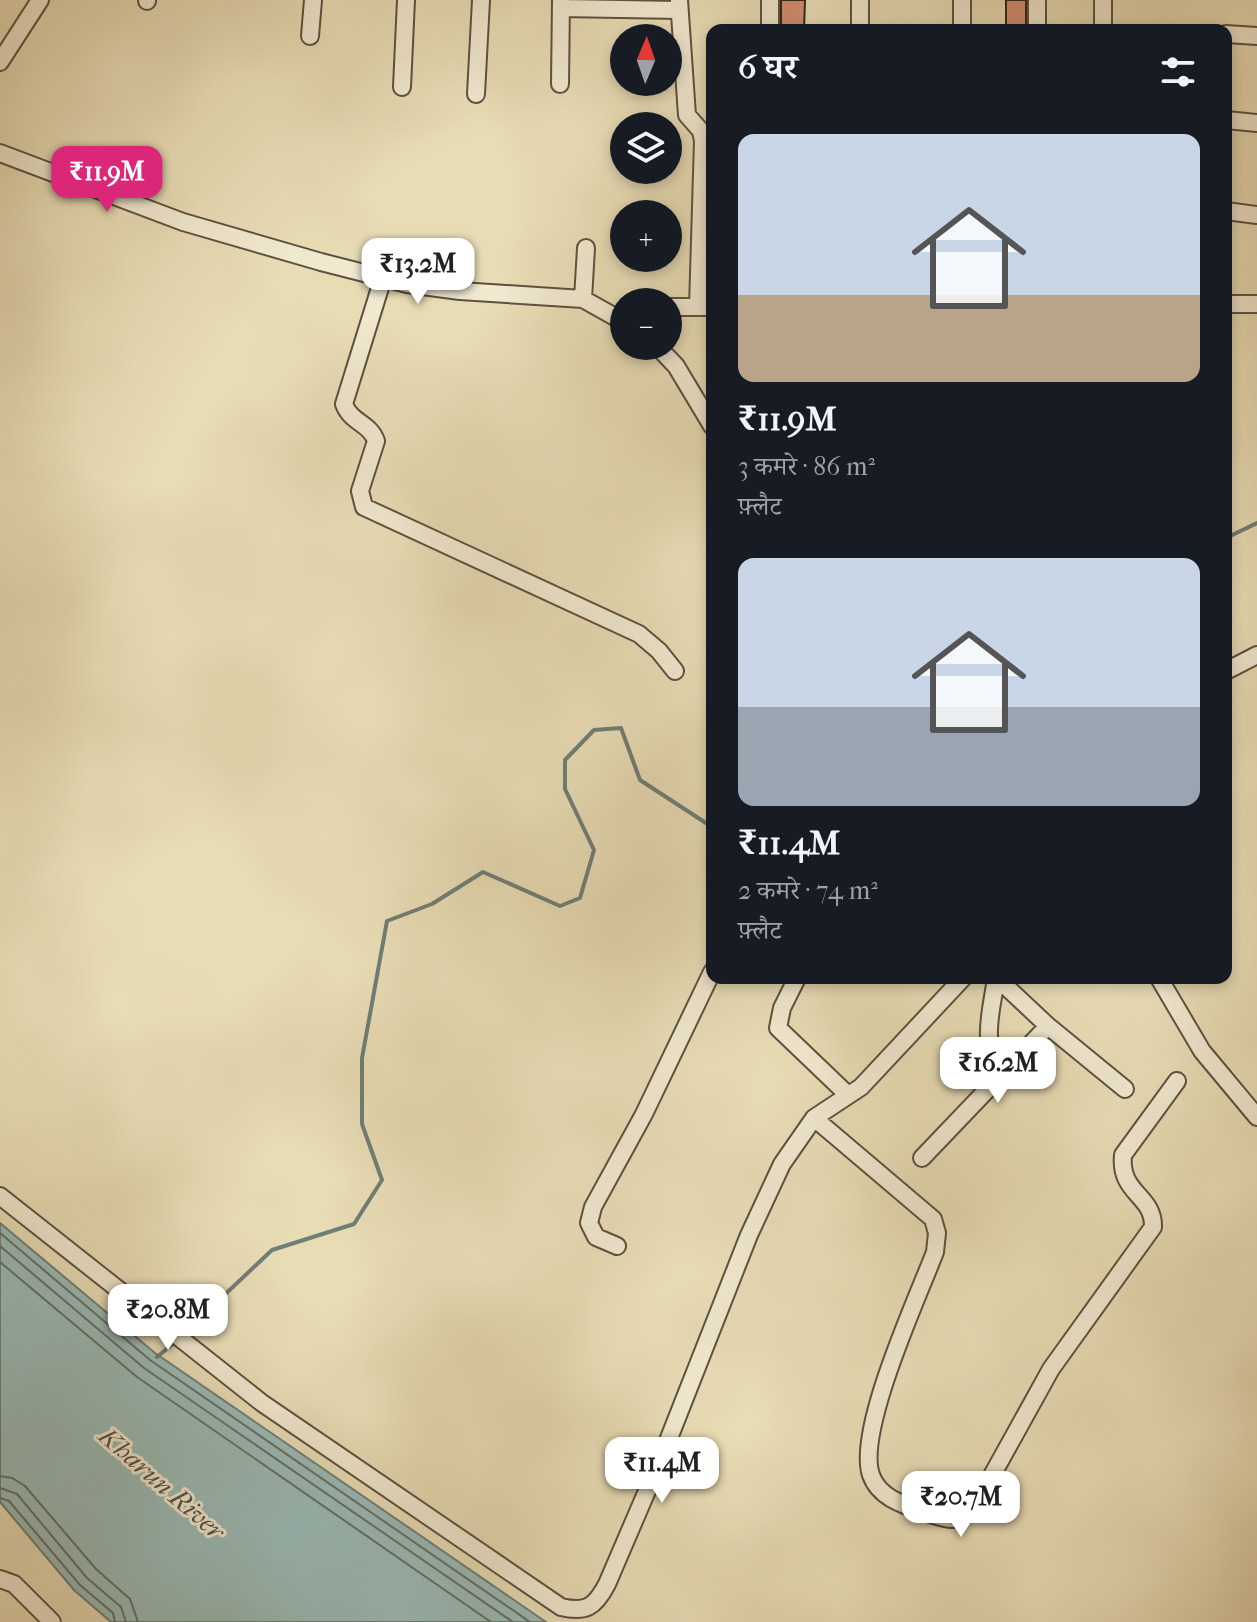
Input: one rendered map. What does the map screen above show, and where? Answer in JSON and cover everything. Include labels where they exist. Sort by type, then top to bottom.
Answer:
[{"type":"street","points":[[0,62],[40,0]]},
{"type":"street","points":[[310,36],[313,0]]},
{"type":"street","points":[[402,87],[406,0]]},
{"type":"street","points":[[476,94],[481,0]]},
{"type":"street","points":[[770,0],[770,24]]},
{"type":"street","points":[[860,0],[860,24]]},
{"type":"street","points":[[962,0],[962,24]]},
{"type":"street","points":[[1037,0],[1037,24]]},
{"type":"street","points":[[1103,0],[1103,24]]},
{"type":"street","points":[[560,84],[561,4],[679,5],[687,115],[706,131],[705,307],[682,307]]},
{"type":"street","points":[[1232,34],[1257,36]]},
{"type":"street","points":[[1232,121],[1257,123]]},
{"type":"street","points":[[0,153],[212,232],[383,278],[460,291],[610,305]]},
{"type":"street","points":[[1232,212],[1257,215]]},
{"type":"street","points":[[586,248],[590,302]]},
{"type":"street","points":[[383,278],[344,404],[348,415],[370,429],[376,441],[360,491],[364,507],[639,634],[659,651],[675,671]]},
{"type":"street","points":[[590,302],[610,314]]},
{"type":"street","points":[[1232,304],[1257,304]]},
{"type":"street","points":[[670,360],[706,416]]},
{"type":"street","points":[[1232,668],[1257,655]]},
{"type":"street","points":[[617,1246],[596,1237],[589,1223],[593,1207],[644,1114],[706,984]]},
{"type":"street","points":[[794,984],[782,1008],[778,1028],[848,1095]]},
{"type":"street","points":[[0,1196],[262,1403],[561,1607],[575,1611],[589,1609],[599,1600],[607,1584],[662,1456],[749,1235],[782,1164],[814,1118],[867,1080],[957,984]]},
{"type":"street","points":[[996,984],[987,1041],[989,1054],[1000,1073]]},
{"type":"street","points":[[1003,984],[1048,1026],[1125,1089]]},
{"type":"street","points":[[1163,984],[1202,1051],[1257,1117]]},
{"type":"street","points":[[922,1158],[1048,1026]]},
{"type":"street","points":[[814,1118],[933,1219],[937,1233],[935,1252],[878,1405],[869,1445],[869,1462],[879,1489],[897,1503],[948,1520],[964,1519],[974,1508],[1051,1369],[1153,1227],[1154,1216],[1126,1181],[1122,1168],[1123,1155],[1177,1081]]},
{"type":"street","points":[[0,1578],[14,1584],[52,1622]]},
{"type":"water","name":"Kharun River","points":[[0,1223],[155,1353],[546,1622],[111,1622],[74,1590],[0,1502]]},
{"type":"building","points":[[781,0],[805,0],[804,24],[781,24]]},
{"type":"building","points":[[1006,0],[1026,0],[1026,24],[1006,24]]},
{"type":"waterway","points":[[1232,535],[1257,523]]},
{"type":"waterway","points":[[181,1336],[272,1250],[354,1224],[382,1180],[362,1124],[362,1058],[387,921],[432,904],[483,872],[560,906],[580,898],[594,850],[565,789],[565,760],[594,730],[621,728],[640,780],[706,823]]},
{"type":"waterway","points":[[157,1357],[175,1342]]}]
